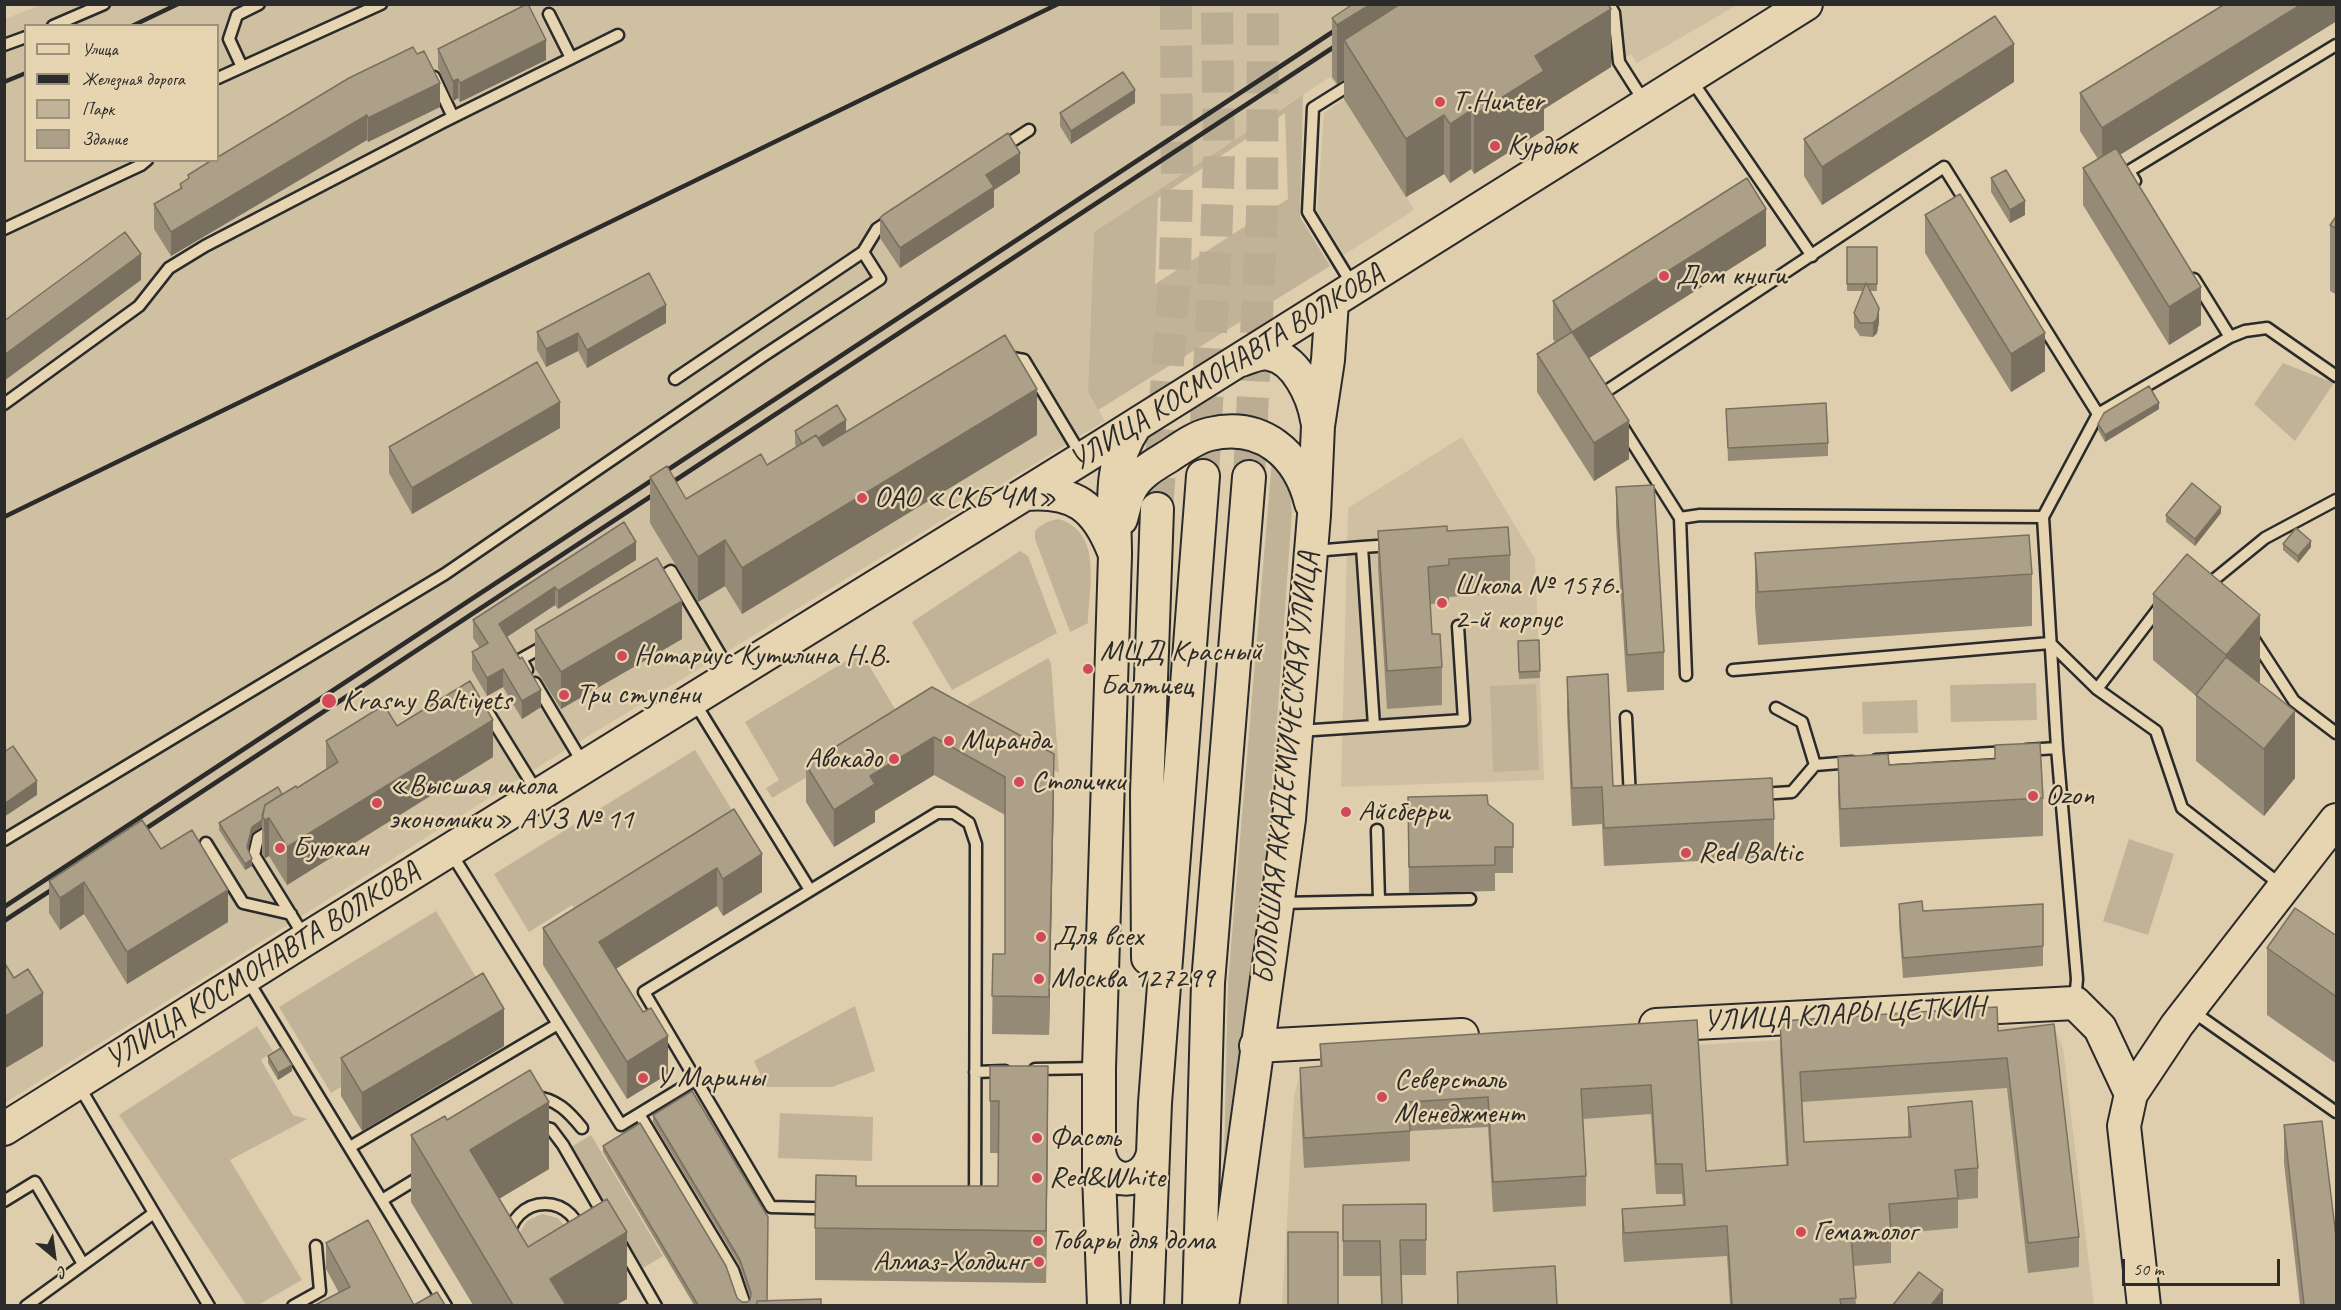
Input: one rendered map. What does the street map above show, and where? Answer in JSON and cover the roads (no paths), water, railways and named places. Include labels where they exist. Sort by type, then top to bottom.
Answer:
[{"type":"main road","name":"УЛИЦА КОСМОНАВТА ВОЛКОВА","points":[[4,1129],[246,977],[298,926],[450,850],[1136,425],[1806,4]]},
{"type":"main road","name":"БОЛЬШАЯ АКАДЕМИЧЕСКАЯ УЛИЦА","points":[[1222,1305],[1290,810],[1314,515],[1318,426],[1328,360],[1343,295]]},
{"type":"main road","points":[[1234,362],[1254,355],[1268,354],[1281,358],[1301,378],[1314,402],[1318,426]]},
{"type":"main road","points":[[1104,1305],[1099,1068],[1115,555],[1114,473],[1119,454],[1136,425]]},
{"type":"main road","points":[[1115,555],[1121,518],[1131,488],[1150,468],[1208,434],[1243,432],[1254,434],[1271,442],[1298,469],[1307,485],[1314,515]]},
{"type":"main road","points":[[1147,1305],[1155,1103],[1203,476]]},
{"type":"main road","points":[[1199,1305],[1208,983],[1249,477]]},
{"type":"main road","points":[[1025,494],[1047,492],[1068,497],[1084,506],[1094,515],[1106,532],[1115,555]]},
{"type":"main road","points":[[1155,1103],[1147,932],[1147,793],[1157,509]]},
{"type":"main road","points":[[2144,1305],[2124,1126],[2131,1094],[2189,1010],[2267,918],[2284,888],[2337,820]]},
{"type":"main road","points":[[2075,1003],[2100,1028],[2131,1094]]},
{"type":"main road","name":"УЛИЦА КЛАРЫ ЦЕТКИН","points":[[1631,1027],[2075,1003]]},
{"type":"main road","points":[[1256,1046],[1485,1034]]},
{"type":"main road","points":[[1099,1151],[1104,1169],[1112,1175],[1130,1179],[1146,1170],[1153,1153]]},
{"type":"lane","points":[[58,24],[104,4]]},
{"type":"lane","points":[[242,67],[229,39],[237,15],[259,4]]},
{"type":"lane","points":[[219,78],[381,4]]},
{"type":"lane","points":[[1609,4],[1614,13],[1619,62],[1646,105]]},
{"type":"lane","points":[[549,14],[571,58]]},
{"type":"lane","points":[[4,404],[139,306],[169,268],[205,246],[618,34]]},
{"type":"lane","points":[[4,45],[24,38]]},
{"type":"lane","points":[[2139,187],[2129,171],[2337,45]]},
{"type":"lane","points":[[428,66],[453,117]]},
{"type":"lane","points":[[1343,295],[1308,212],[1313,108],[1370,73]]},
{"type":"lane","points":[[1690,77],[1812,256]]},
{"type":"lane","points":[[991,155],[1029,130]]},
{"type":"lane","points":[[4,229],[145,162]]},
{"type":"lane","points":[[1686,675],[1680,518],[1602,394],[1944,167],[2098,414]]},
{"type":"lane","points":[[675,378],[863,252],[877,229],[905,210]]},
{"type":"lane","points":[[4,840],[445,574],[763,356],[880,279],[863,252]]},
{"type":"lane","points":[[2187,266],[2230,336]]},
{"type":"lane","points":[[2075,1003],[2077,979],[2057,748],[2043,517],[2098,414],[2230,336],[2266,328],[2337,376]]},
{"type":"lane","points":[[998,362],[1008,356],[1024,360],[1083,458]]},
{"type":"lane","points":[[2195,595],[2265,538],[2337,500]]},
{"type":"lane","points":[[1680,518],[1700,515],[2043,517]]},
{"type":"lane","points":[[1311,551],[1407,544]]},
{"type":"lane","points":[[1362,547],[1374,726]]},
{"type":"lane","points":[[641,588],[671,571],[733,676]]},
{"type":"lane","points":[[2097,689],[2172,591]]},
{"type":"lane","points":[[1296,731],[1464,720],[1458,626]]},
{"type":"lane","points":[[2247,634],[2256,641],[2294,700],[2337,733]]},
{"type":"lane","points":[[551,641],[521,659],[585,767]]},
{"type":"lane","points":[[1733,670],[2050,643],[2097,689],[2156,731],[2182,808],[2284,888]]},
{"type":"lane","points":[[480,699],[539,795]]},
{"type":"lane","points":[[693,700],[810,890]]},
{"type":"lane","points":[[1776,708],[1802,722],[1815,765]]},
{"type":"lane","points":[[1626,717],[1630,803],[1642,802]]},
{"type":"lane","points":[[1746,795],[1792,792],[1815,765],[2057,748]]},
{"type":"lane","points":[[937,813],[954,813],[969,823],[976,844],[975,1072],[975,1212],[771,1207],[644,992],[937,813]]},
{"type":"lane","points":[[285,821],[258,838],[254,855],[298,926]]},
{"type":"lane","points":[[1377,830],[1379,901]]},
{"type":"lane","points":[[206,843],[243,903],[298,926]]},
{"type":"lane","points":[[450,850],[621,1125],[695,1080]]},
{"type":"lane","points":[[1277,903],[1470,899]]},
{"type":"lane","points":[[246,977],[446,1305]]},
{"type":"lane","points":[[2189,1010],[2337,1112]]},
{"type":"lane","points":[[350,1148],[558,1024]]},
{"type":"lane","points":[[975,1072],[1071,1067],[1099,1068]]},
{"type":"lane","points":[[77,1083],[208,1305]]},
{"type":"lane","points":[[527,1097],[550,1100],[570,1112],[582,1128]]},
{"type":"lane","points":[[639,1114],[733,1270],[744,1302]]},
{"type":"lane","points":[[529,1123],[551,1129],[563,1145],[587,1215],[580,1232],[577,1256],[571,1265],[550,1276],[528,1272],[518,1265],[509,1244],[510,1231],[515,1220],[533,1205],[557,1206],[568,1212],[587,1215],[613,1232],[656,1305]]},
{"type":"lane","points":[[382,1200],[432,1170]]},
{"type":"lane","points":[[4,1201],[35,1182],[83,1264]]},
{"type":"lane","points":[[26,1305],[154,1213]]},
{"type":"lane","points":[[293,1305],[320,1291],[316,1246]]},
{"type":"tunnel","points":[[1157,509],[1175,271],[1176,4]]},
{"type":"tunnel","points":[[1203,476],[1219,157],[1217,4]]},
{"type":"tunnel","points":[[1249,477],[1262,215],[1263,4]]},
{"type":"railway","points":[[136,24],[178,4]]},
{"type":"railway","points":[[4,517],[1058,4]]},
{"type":"railway","points":[[4,907],[1375,4]]},
{"type":"railway","points":[[133,837],[1346,39]]},
{"type":"railway","points":[[4,82],[24,74]]},
{"type":"railway","points":[[4,921],[62,883]]},
{"type":"place","name":"T.Hunter","points":[[1440,102]]},
{"type":"place","name":"Курдюк","points":[[1495,146]]},
{"type":"place","name":"Дом книги","points":[[1664,276]]},
{"type":"place","name":"ОАО «СКБ ЧМ»","points":[[862,498]]},
{"type":"place","name":"Школа № 1576. 2-й корпус","points":[[1442,603]]},
{"type":"place","name":"Нотариус Кутилина Н.В.","points":[[622,656]]},
{"type":"place","name":"МЦД Красный Балтиец","points":[[1088,669]]},
{"type":"place","name":"Три ступени","points":[[564,695]]},
{"type":"place","name":"Krasny Baltiyets","points":[[329,701]]},
{"type":"place","name":"Миранда","points":[[949,741]]},
{"type":"place","name":"Авокадо","points":[[894,759]]},
{"type":"place","name":"Столички","points":[[1019,782]]},
{"type":"place","name":"Ozon","points":[[2033,796]]},
{"type":"place","name":"«Высшая школа экономики» АУЗ № 11","points":[[377,803]]},
{"type":"place","name":"Айсберри","points":[[1346,812]]},
{"type":"place","name":"Буюкан","points":[[280,848]]},
{"type":"place","name":"Red Baltic","points":[[1686,853]]},
{"type":"place","name":"Для всех","points":[[1041,937]]},
{"type":"place","name":"Москва 127299","points":[[1039,979]]},
{"type":"place","name":"У Марины","points":[[643,1078]]},
{"type":"place","name":"Северсталь Менеджмент","points":[[1382,1097]]},
{"type":"place","name":"Фасоль","points":[[1037,1138]]},
{"type":"place","name":"Red&White","points":[[1037,1178]]},
{"type":"place","name":"Гематолог","points":[[1801,1232]]},
{"type":"place","name":"Товары для дома","points":[[1038,1241]]},
{"type":"place","name":"Алмаз-Холдинг","points":[[1039,1262]]}]
